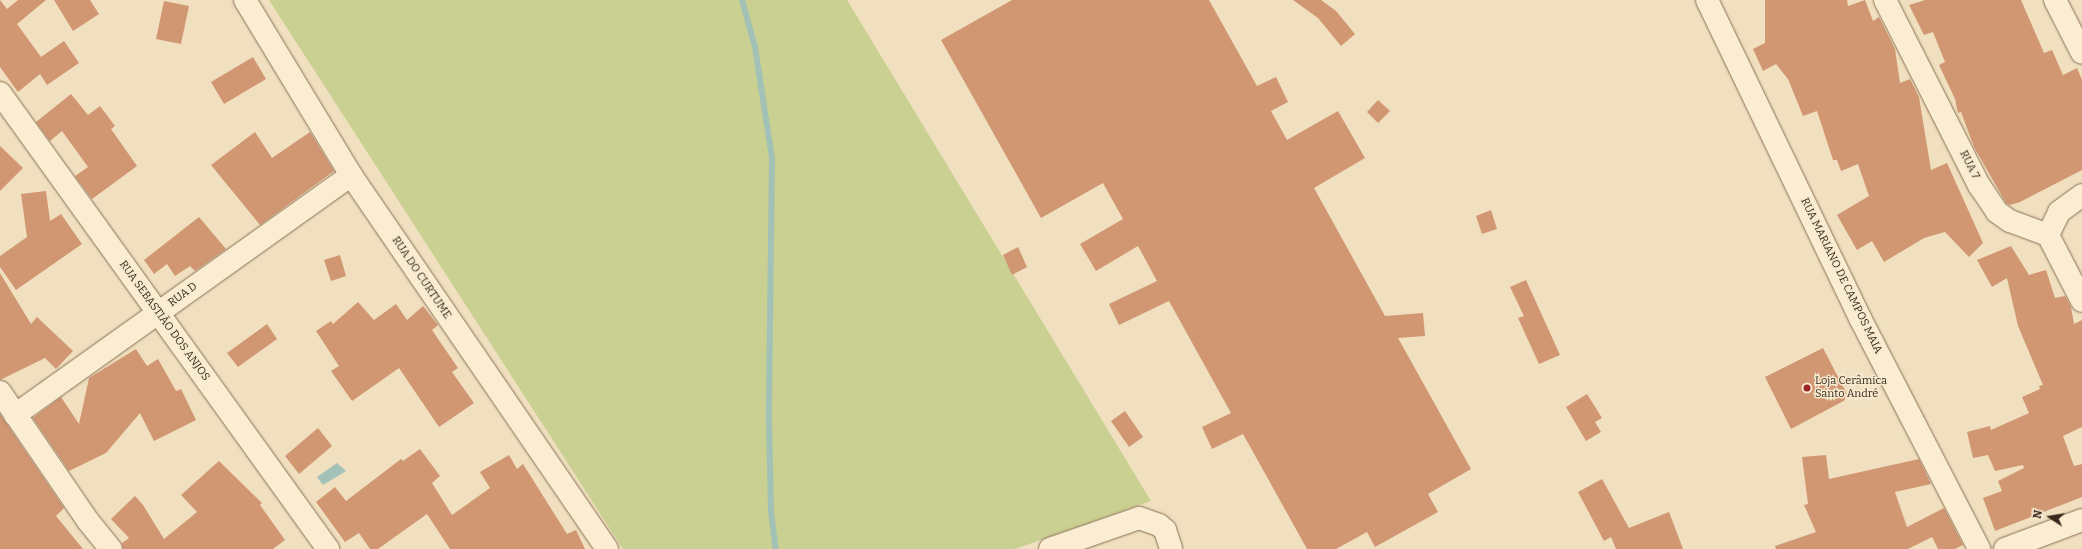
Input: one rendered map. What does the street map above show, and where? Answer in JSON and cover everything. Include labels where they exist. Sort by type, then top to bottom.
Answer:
[{"type":"street","name":"RUA DO CURTUME","points":[[245,0],[351,175],[606,549]]},
{"type":"street","name":"RUA MARIANO DE CAMPOS MAIA","points":[[1707,0],[1857,311],[1979,549]]},
{"type":"street","name":"RUA 7","points":[[1885,0],[1979,185],[1997,212],[2010,221],[2048,235]]},
{"type":"street","points":[[2055,0],[2082,53]]},
{"type":"street","name":"RUA SEBASTIÃO DOS ANJOS","points":[[0,93],[328,549]]},
{"type":"street","name":"RUA D","points":[[15,415],[351,175]]},
{"type":"street","points":[[2082,195],[2059,212],[2048,235],[2082,300]]},
{"type":"street","points":[[0,392],[88,521],[111,549]]},
{"type":"street","points":[[1050,549],[1138,518],[1158,525],[1164,530],[1171,549]]},
{"type":"street","points":[[2005,549],[2082,520]]},
{"type":"green space","points":[[269,0],[847,0],[1151,501],[1015,549],[623,549]]},
{"type":"water","points":[[337,463],[346,471],[323,485],[317,477]]},
{"type":"building","points":[[0,0],[7,9],[18,0],[46,0],[17,24],[41,57],[64,41],[79,63],[47,85],[40,74],[18,92],[0,67]]},
{"type":"building","points":[[54,0],[90,0],[99,14],[73,31]]},
{"type":"building","points":[[1012,0],[1209,0],[1257,86],[1276,77],[1288,102],[1271,111],[1287,140],[1338,111],[1365,158],[1314,188],[1385,316],[1423,313],[1425,336],[1398,338],[1471,469],[1428,494],[1438,512],[1375,547],[1367,532],[1336,549],[1307,549],[1243,434],[1212,449],[1202,427],[1231,413],[1169,301],[1119,325],[1109,304],[1157,281],[1138,246],[1096,271],[1080,244],[1123,219],[1103,183],[1041,218],[941,40]]},
{"type":"building","points":[[1293,0],[1321,0],[1336,11],[1355,34],[1341,46],[1318,18]]},
{"type":"building","points":[[1765,0],[1847,0],[1848,6],[1865,0],[1873,21],[1879,17],[1895,49],[1900,83],[1910,79],[1919,97],[1931,170],[1947,163],[1983,243],[1969,257],[1945,232],[1924,238],[1884,262],[1872,241],[1857,250],[1837,215],[1869,196],[1858,164],[1841,171],[1837,160],[1833,160],[1817,111],[1803,116],[1788,79],[1776,64],[1763,71],[1753,49],[1765,43]]},
{"type":"building","points":[[1925,0],[2021,0],[2044,53],[2052,50],[2063,75],[2077,68],[2082,80],[2082,170],[2020,202],[2010,205],[2006,203],[1974,147],[1961,112],[1958,113],[1955,99],[1939,65],[1945,62],[1933,32],[1924,35],[1909,5]]},
{"type":"building","points":[[164,1],[189,6],[181,44],[156,39]]},
{"type":"building","points":[[253,57],[266,79],[224,104],[211,82]]},
{"type":"building","points":[[71,94],[88,115],[100,106],[115,126],[111,129],[137,166],[92,199],[75,176],[88,167],[62,131],[50,141],[36,122]]},
{"type":"building","points":[[1378,100],[1390,111],[1378,123],[1367,112]]},
{"type":"building","points":[[255,132],[272,158],[310,132],[334,171],[260,225],[211,165]]},
{"type":"building","points":[[0,146],[23,168],[0,191]]},
{"type":"building","points":[[46,191],[50,221],[61,214],[82,244],[16,290],[0,267],[0,256],[27,237],[21,194]]},
{"type":"building","points":[[1491,210],[1497,229],[1482,234],[1476,216]]},
{"type":"building","points":[[199,217],[226,249],[195,271],[190,266],[175,276],[167,264],[154,274],[144,260]]},
{"type":"building","points":[[2011,246],[2029,275],[2046,270],[2055,298],[2065,296],[2071,307],[2074,324],[2082,320],[2082,427],[2063,436],[2074,466],[2082,464],[2082,497],[1995,531],[1983,498],[2002,491],[1998,481],[2024,468],[2023,465],[1995,471],[1988,455],[1973,458],[1967,432],[1990,426],[1991,430],[2029,413],[2022,397],[2040,389],[2039,386],[2043,385],[2018,326],[2007,278],[1992,287],[1977,260]]},
{"type":"building","points":[[1018,247],[1027,267],[1012,275],[1003,255]]},
{"type":"building","points":[[340,255],[346,276],[331,281],[324,260]]},
{"type":"building","points":[[0,273],[31,324],[37,317],[73,351],[56,369],[45,358],[0,380]]},
{"type":"building","points":[[1526,280],[1560,355],[1539,364],[1518,318],[1524,316],[1510,287]]},
{"type":"building","points":[[358,302],[374,320],[396,304],[407,320],[423,306],[438,325],[432,330],[458,368],[452,372],[474,403],[439,427],[399,368],[352,401],[331,371],[339,366],[316,331],[331,321],[333,324]]},
{"type":"building","points":[[267,324],[277,339],[238,367],[227,353]]},
{"type":"building","name":"Loja Cerâmica Santo André","points":[[1823,348],[1849,398],[1791,429],[1765,377]]},
{"type":"building","points":[[136,349],[147,366],[158,359],[176,391],[181,389],[196,420],[154,441],[140,413],[106,453],[69,471],[33,418],[61,397],[79,424],[89,378]]},
{"type":"building","points":[[1587,394],[1602,418],[1595,422],[1601,432],[1586,441],[1566,407]]},
{"type":"building","points":[[1125,411],[1143,437],[1129,447],[1111,421]]},
{"type":"building","points":[[0,414],[64,508],[56,516],[83,549],[0,549]]},
{"type":"building","points":[[318,428],[332,446],[299,474],[285,456]]},
{"type":"building","points":[[420,449],[440,476],[432,483],[452,515],[490,488],[480,472],[509,455],[517,469],[523,464],[567,534],[576,530],[585,549],[450,549],[427,514],[378,549],[370,549],[359,533],[345,542],[316,502],[335,487],[346,501],[401,459],[403,461]]},
{"type":"building","points":[[1826,455],[1829,479],[1919,459],[1931,484],[1895,492],[1907,527],[1944,508],[1963,545],[1955,549],[1938,549],[1932,537],[1908,549],[1776,549],[1775,546],[1816,532],[1804,505],[1808,504],[1802,457]]},
{"type":"building","points":[[219,461],[262,503],[260,505],[285,540],[273,549],[123,549],[122,543],[129,538],[111,519],[135,496],[143,505],[164,539],[197,512],[181,495]]},
{"type":"building","points":[[1602,479],[1629,528],[1669,512],[1683,549],[1616,549],[1611,537],[1604,541],[1578,492]]},
{"type":"waterway","points":[[742,0],[755,47],[772,158],[769,422],[771,511],[776,549]]},
{"type":"place","name":"Loja Cerâmica Santo André","points":[[1807,388]]}]
